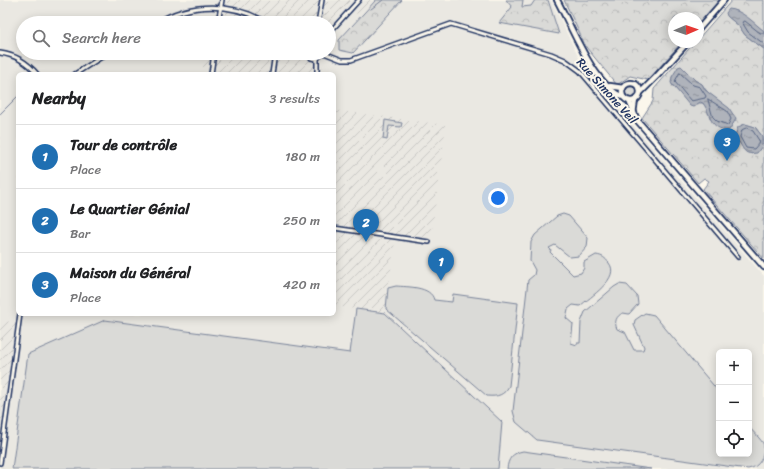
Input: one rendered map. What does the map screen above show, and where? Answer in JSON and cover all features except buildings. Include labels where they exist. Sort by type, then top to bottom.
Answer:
[{"type":"main road","points":[[557,0],[582,51],[614,93],[629,101],[633,114],[764,267]]},
{"type":"main road","points":[[704,23],[724,0]]},
{"type":"main road","points":[[633,114],[635,100],[640,93],[682,48]]},
{"type":"main road","points":[[608,85],[616,88],[623,88],[630,84],[638,86],[649,84]]},
{"type":"main road","points":[[638,86],[640,93]]},
{"type":"main road","points":[[623,88],[623,97]]},
{"type":"main road","points":[[629,101],[635,100]]},
{"type":"street","points":[[219,16],[222,0]]},
{"type":"street","points":[[319,16],[322,0]]},
{"type":"street","points":[[336,25],[359,0]]},
{"type":"street","points":[[169,16],[189,10],[221,7],[252,16]]},
{"type":"street","name":"Rue Simone Veil","points":[[336,58],[342,60],[351,60],[451,24],[521,44],[565,60],[580,71],[738,257]]},
{"type":"street","points":[[0,53],[16,58]]},
{"type":"street","points":[[20,60],[28,64],[35,72]]},
{"type":"street","points":[[78,72],[97,60]]},
{"type":"street","points":[[211,72],[213,60]]},
{"type":"street","points":[[272,72],[274,60]]},
{"type":"street","points":[[317,60],[317,72]]},
{"type":"street","points":[[336,228],[429,242]]},
{"type":"street","points":[[0,463],[20,316]]},
{"type":"shaded area","points":[[0,0],[551,0],[579,58],[622,112],[764,276],[764,469],[0,469]]},
{"type":"shaded area","points":[[212,0],[380,0],[368,12],[353,14],[336,34],[336,16],[210,16]]},
{"type":"shaded area","points":[[204,60],[324,60],[321,72],[202,72]]},
{"type":"shaded area","points":[[336,110],[446,125],[430,245],[395,241],[385,313],[336,306]]},
{"type":"shaded area","points":[[0,320],[17,323],[0,437]]},
{"type":"green space","points":[[376,0],[402,0],[353,53],[339,50],[339,40]]},
{"type":"green space","points":[[506,0],[523,0],[522,7],[531,6],[535,0],[548,0],[559,34],[499,23],[512,7]]},
{"type":"green space","points":[[564,0],[719,0],[704,17],[704,12],[668,12],[668,48],[677,48],[648,80],[630,76],[617,85],[586,47]]},
{"type":"green space","points":[[732,0],[764,0],[764,31],[737,11],[733,10],[727,16],[739,26],[745,35],[764,49],[764,259],[703,189],[709,181],[704,178],[698,183],[642,118],[653,101],[654,89],[690,48],[704,48],[704,32]],"holes":[[[677,70],[702,84],[709,93],[732,113],[736,118],[730,129],[727,130],[715,124],[710,119],[703,103],[698,103],[693,107],[672,85],[672,77]],[[745,124],[755,127],[762,136],[763,144],[752,154],[746,152],[739,142],[735,140],[735,135],[737,130]]]},
{"type":"green space","points":[[629,87],[633,87],[637,93],[633,99],[629,99],[625,95],[625,91]]},
{"type":"green space","points":[[385,120],[402,123],[401,127],[389,126],[387,140],[383,139]]},
{"type":"green space","points":[[563,214],[569,216],[588,238],[587,247],[579,256],[570,257],[555,245],[549,248],[551,250],[550,252],[573,275],[581,273],[584,268],[584,262],[596,255],[605,259],[612,269],[608,281],[603,287],[580,306],[573,305],[568,309],[566,318],[573,324],[571,343],[577,345],[577,343],[580,343],[581,322],[585,312],[614,287],[619,284],[627,285],[637,296],[638,304],[629,314],[623,313],[617,318],[617,329],[625,332],[634,350],[643,350],[644,347],[634,325],[635,320],[645,313],[654,315],[716,388],[716,457],[752,457],[752,430],[764,445],[762,457],[756,466],[748,469],[537,440],[516,422],[513,411],[528,280],[534,275],[535,270],[530,261],[531,242],[535,235],[557,216]]},
{"type":"green space","points":[[396,286],[412,287],[424,290],[432,295],[434,300],[452,302],[453,294],[518,303],[509,386],[505,392],[497,396],[487,396],[386,309],[388,288]]},
{"type":"green space","points":[[356,309],[385,313],[502,422],[498,469],[12,469],[28,354],[105,320],[350,353]]},
{"type":"green space","points":[[523,451],[651,469],[507,469],[508,462],[511,457],[516,453]]},
{"type":"water","points":[[729,9],[743,14],[764,31],[764,49],[745,35],[739,26],[727,16],[726,13]]},
{"type":"water","points":[[681,66],[696,81],[702,84],[705,90],[729,108],[736,119],[729,130],[717,127],[714,124],[703,103],[700,102],[693,107],[690,106],[671,83],[672,77],[678,67]]},
{"type":"water","points":[[745,124],[755,127],[762,136],[762,146],[757,153],[745,152],[739,142],[734,139],[738,127]]},
{"type":"waterway","points":[[371,9],[383,0]]},
{"type":"waterway","points":[[0,114],[16,98]]},
{"type":"place","name":"Maison du Général","points":[[727,161]]},
{"type":"place","name":"Le Quartier Génial","points":[[366,242]]},
{"type":"place","name":"Tour de contrôle","points":[[441,281]]}]
